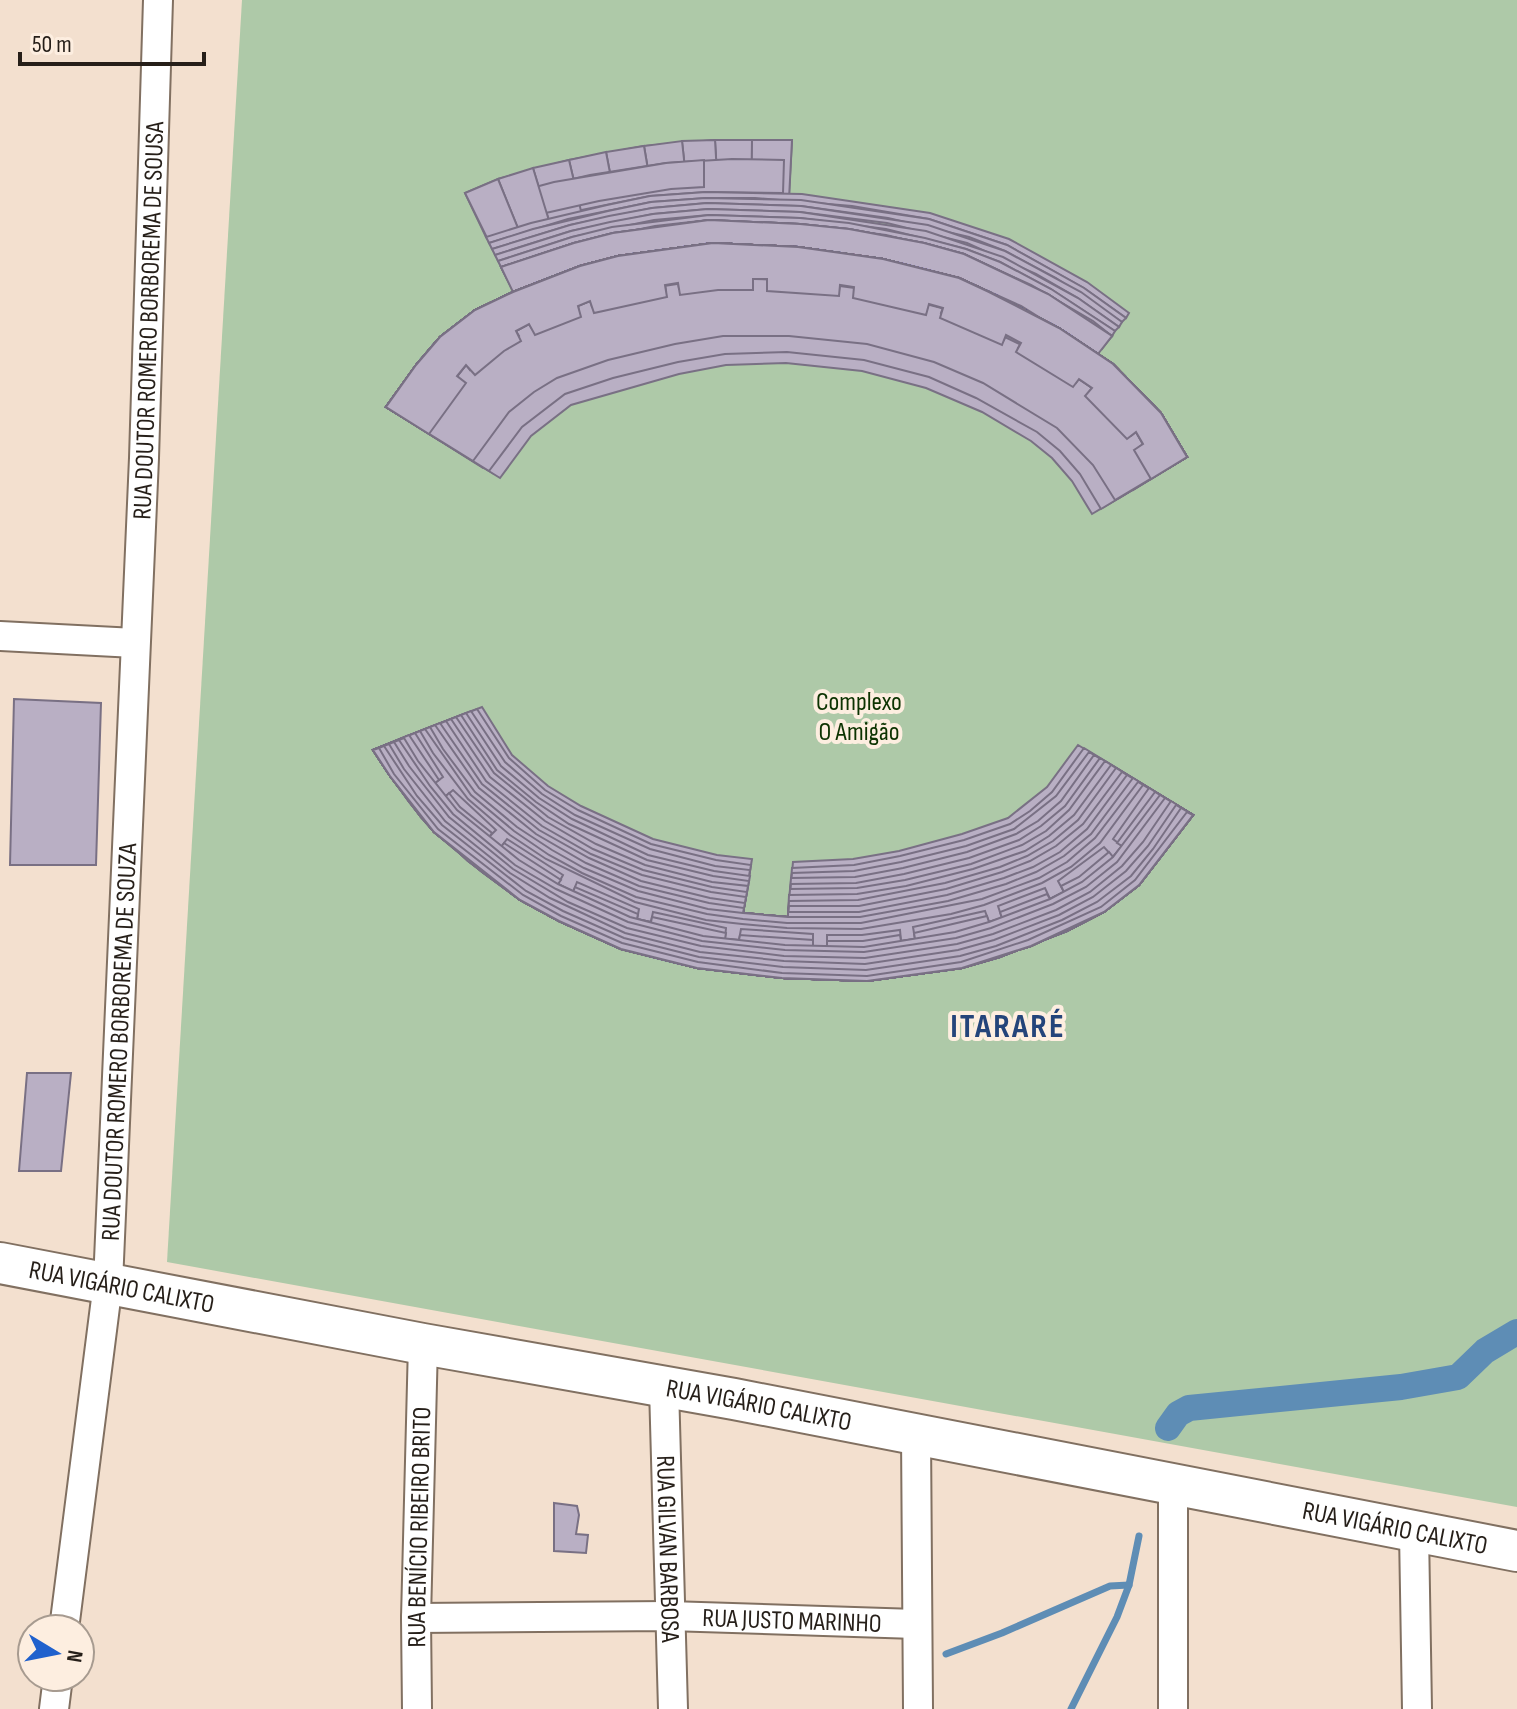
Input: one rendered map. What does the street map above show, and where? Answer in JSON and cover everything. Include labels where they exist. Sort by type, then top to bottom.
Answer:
[{"type":"main road","name":"RUA VIGÁRIO CALIXTO","points":[[0,1263],[916,1434],[1517,1551]]},
{"type":"street","name":"RUA DOUTOR ROMERO BORBOREMA DE SOUSA","points":[[135,643],[145,442],[158,0]]},
{"type":"street","points":[[0,636],[135,643]]},
{"type":"street","name":"RUA DOUTOR ROMERO BORBOREMA DE SOUZA","points":[[66,1613],[108,1283],[135,643]]},
{"type":"street","name":"RUA BENÍCIO RIBEIRO BRITO","points":[[417,1709],[416,1618],[423,1344]]},
{"type":"street","name":"RUA GILVAN BARBOSA","points":[[664,1387],[673,1709]]},
{"type":"street","points":[[916,1434],[918,1709]]},
{"type":"street","points":[[1173,1484],[1173,1709]]},
{"type":"street","points":[[1414,1532],[1417,1709]]},
{"type":"street","name":"RUA JUSTO MARINHO","points":[[416,1618],[669,1616],[916,1624]]},
{"type":"green space","name":"Complexo O Amigão","points":[[242,0],[1517,0],[1517,1507],[167,1262]]},
{"type":"building","points":[[715,140],[792,140],[789,194],[783,193],[784,160],[666,163],[554,182],[517,192],[478,208],[490,236],[486,237],[465,193],[498,179],[569,160],[644,146]]},
{"type":"building","points":[[715,140],[752,140],[751,276],[723,276]]},
{"type":"building","points":[[715,140],[723,276],[697,279],[682,141]]},
{"type":"building","points":[[752,140],[792,140],[785,278],[751,276]]},
{"type":"building","points":[[682,141],[697,279],[667,282],[644,146]]},
{"type":"building","points":[[644,146],[667,282],[632,288],[606,152]]},
{"type":"building","points":[[606,152],[632,288],[601,296],[569,160]]},
{"type":"building","points":[[569,160],[601,296],[574,303],[533,168]]},
{"type":"building","points":[[704,160],[704,187],[599,201],[528,217],[487,231],[478,208],[517,192],[554,182],[666,163]]},
{"type":"building","points":[[784,160],[783,193],[706,192],[650,196],[567,213],[490,236],[478,208],[517,192],[590,175],[666,163]]},
{"type":"building","points":[[533,168],[574,303],[552,312],[498,179]]},
{"type":"building","points":[[498,179],[552,312],[528,321],[465,193]]},
{"type":"building","points":[[706,192],[802,194],[930,213],[1009,239],[1087,282],[1129,313],[1126,318],[1084,288],[1007,245],[929,219],[852,206],[755,198],[651,202],[568,219],[489,243],[486,237],[531,223],[650,196]]},
{"type":"building","points":[[706,198],[801,200],[929,219],[1007,245],[1084,288],[1126,318],[1122,322],[1056,278],[1005,251],[969,237],[888,218],[801,206],[707,203],[652,208],[570,225],[492,249],[489,243],[533,229],[651,202]]},
{"type":"building","points":[[707,203],[801,206],[928,225],[1005,251],[1081,292],[1122,322],[1119,327],[1036,274],[967,243],[887,223],[800,212],[708,209],[653,214],[571,231],[495,255],[492,249],[609,216]]},
{"type":"building","points":[[708,209],[800,212],[926,231],[1003,257],[1078,298],[1119,327],[1115,331],[1051,289],[1000,262],[966,249],[886,229],[800,218],[709,215],[654,220],[572,237],[498,261],[495,255],[610,222]]},
{"type":"building","points":[[709,215],[849,223],[966,249],[1000,262],[1051,289],[1115,331],[1112,336],[1048,294],[964,254],[886,235],[800,224],[709,220],[655,226],[574,243],[501,267],[498,261],[612,227]]},
{"type":"building","points":[[709,220],[849,229],[964,254],[1031,285],[1093,321],[1112,336],[1108,340],[1045,299],[963,260],[885,241],[799,229],[710,226],[656,232],[576,248],[504,273],[501,267],[613,233]]},
{"type":"building","points":[[709,220],[849,229],[964,254],[1048,294],[1112,336],[1105,344],[1026,295],[962,266],[884,247],[799,236],[711,232],[615,244],[507,279],[501,267],[613,233]]},
{"type":"building","points":[[709,220],[849,229],[964,254],[1048,294],[1112,336],[1102,349],[1023,301],[960,272],[883,253],[798,241],[712,238],[616,250],[510,285],[501,267],[613,233]]},
{"type":"building","points":[[709,220],[849,229],[964,254],[1048,294],[1112,336],[1098,354],[1021,306],[959,278],[883,259],[798,247],[713,243],[618,256],[580,266],[513,292],[501,267],[613,233]]},
{"type":"building","points":[[713,243],[798,247],[883,259],[959,278],[1059,328],[1113,364],[1161,413],[1187,457],[1096,511],[1076,477],[1056,455],[1019,427],[974,403],[927,382],[863,366],[787,358],[725,360],[678,368],[615,383],[568,400],[548,412],[527,431],[494,474],[386,407],[440,337],[475,310],[580,266],[618,256]]},
{"type":"building","points":[[713,243],[798,247],[883,259],[959,278],[1059,328],[1113,364],[1161,413],[1187,457],[1173,465],[1148,423],[1120,392],[1070,353],[1014,321],[954,294],[915,283],[796,264],[715,261],[621,274],[585,283],[486,325],[453,351],[402,417],[386,407],[440,337],[475,310],[580,266],[618,256]]},
{"type":"building","points":[[713,243],[798,247],[883,259],[959,278],[1059,328],[1113,364],[1161,413],[1187,457],[1169,468],[1144,426],[1099,380],[1011,325],[952,299],[914,288],[796,269],[715,266],[623,280],[587,289],[524,313],[490,330],[457,356],[408,420],[386,407],[440,337],[475,310],[580,266],[618,256]]},
{"type":"building","points":[[713,243],[798,247],[883,259],[959,278],[1059,328],[1113,364],[1161,413],[1187,457],[1146,481],[1123,442],[1082,400],[1000,350],[945,325],[873,306],[793,297],[718,295],[668,303],[596,319],[538,340],[508,356],[479,379],[435,437],[386,407],[440,337],[475,310],[580,266],[618,256]]},
{"type":"building","points":[[713,243],[798,247],[883,259],[959,278],[1059,328],[1113,364],[1161,413],[1187,457],[1178,462],[1153,420],[1107,372],[1016,316],[956,288],[881,269],[797,258],[714,255],[661,261],[620,268],[553,288],[483,320],[448,347],[397,414],[386,407],[440,337],[475,310],[580,266],[618,256]]},
{"type":"building","points":[[713,243],[798,247],[883,259],[959,278],[1059,328],[1113,364],[1161,413],[1187,457],[1110,503],[1089,467],[1067,443],[1044,424],[981,388],[932,367],[898,358],[865,350],[788,341],[723,342],[676,350],[610,366],[560,383],[513,417],[478,464],[386,407],[440,337],[475,310],[580,266],[618,256]]},
{"type":"building","points":[[713,243],[798,247],[883,259],[959,278],[1059,328],[1113,364],[1161,413],[1187,457],[1141,484],[1119,445],[1094,418],[1049,384],[997,354],[943,330],[907,320],[872,312],[792,303],[719,301],[669,309],[597,325],[540,346],[512,361],[483,384],[440,441],[386,407],[440,337],[475,310],[580,266],[618,256]]},
{"type":"building","points":[[713,243],[798,247],[883,259],[959,278],[1059,328],[1113,364],[1161,413],[1187,457],[1092,514],[1072,481],[1052,458],[1031,441],[982,412],[926,388],[862,371],[786,363],[726,365],[679,374],[571,405],[531,436],[500,478],[386,407],[440,337],[475,310],[580,266],[618,256]]},
{"type":"building","points":[[713,243],[798,247],[883,259],[959,278],[1059,328],[1113,364],[1161,413],[1187,457],[1133,490],[1110,451],[1086,425],[1060,403],[1005,371],[940,341],[904,331],[871,323],[791,313],[720,313],[632,328],[546,356],[519,372],[492,394],[451,447],[386,407],[440,337],[475,310],[580,266],[618,256]]},
{"type":"building","points":[[713,243],[798,247],[883,259],[959,278],[1059,328],[1113,364],[1161,413],[1187,457],[1105,506],[1085,471],[1063,447],[1040,428],[990,398],[930,372],[897,363],[865,355],[788,347],[724,348],[677,356],[611,372],[563,389],[541,402],[518,422],[483,468],[386,407],[440,337],[475,310],[580,266],[618,256]]},
{"type":"building","points":[[713,243],[798,247],[883,259],[959,278],[1059,328],[1113,364],[1161,413],[1187,457],[1182,460],[1157,416],[1110,368],[1018,311],[957,283],[917,272],[882,264],[797,253],[713,249],[619,262],[552,283],[479,315],[444,342],[391,410],[386,407],[440,337],[475,310],[580,266],[618,256]]},
{"type":"building","points":[[713,243],[798,247],[883,259],[959,278],[1059,328],[1113,364],[1161,413],[1187,457],[1164,470],[1140,429],[1113,399],[1064,362],[1009,330],[951,304],[878,285],[795,275],[716,272],[624,286],[589,296],[526,319],[493,336],[462,361],[413,423],[386,407],[440,337],[475,310],[580,266],[618,256]]},
{"type":"building","points":[[713,243],[798,247],[883,259],[959,278],[1059,328],[1113,364],[1161,413],[1187,457],[1128,492],[1106,455],[1082,429],[1040,397],[990,369],[938,346],[870,328],[791,319],[721,319],[672,327],[603,343],[549,362],[523,376],[496,398],[456,450],[386,407],[440,337],[475,310],[580,266],[618,256]]},
{"type":"building","points":[[713,243],[798,247],[883,259],[959,278],[1059,328],[1113,364],[1161,413],[1187,457],[1101,509],[1080,474],[1060,451],[1037,432],[976,398],[929,377],[864,360],[787,352],[725,354],[678,362],[565,394],[522,427],[489,471],[386,407],[440,337],[475,310],[580,266],[618,256]]},
{"type":"building","points":[[713,243],[798,247],[883,259],[959,278],[1059,328],[1113,364],[1161,413],[1187,457],[1119,498],[1097,461],[1075,436],[1050,416],[997,384],[935,357],[901,347],[868,339],[790,330],[722,330],[674,338],[606,354],[554,372],[505,408],[467,457],[386,407],[440,337],[475,310],[580,266],[618,256]]},
{"type":"building","points":[[713,243],[798,247],[883,259],[959,278],[1059,328],[1113,364],[1161,413],[1187,457],[1123,495],[1102,458],[1064,420],[988,374],[937,351],[869,333],[790,324],[721,325],[673,332],[604,348],[552,367],[526,381],[501,403],[462,454],[386,407],[440,337],[475,310],[580,266],[618,256]]},
{"type":"building","points":[[713,243],[798,247],[883,259],[959,278],[1059,328],[1113,364],[1161,413],[1187,457],[1137,487],[1115,448],[1090,421],[1046,388],[995,359],[942,335],[872,317],[792,308],[720,307],[670,315],[599,331],[543,351],[515,366],[487,389],[446,444],[386,407],[440,337],[475,310],[580,266],[618,256]]},
{"type":"building","points":[[713,243],[798,247],[883,259],[959,278],[1059,328],[1113,364],[1161,413],[1187,457],[1115,500],[1093,465],[1057,428],[983,383],[934,362],[867,344],[789,336],[723,336],[675,344],[608,360],[557,378],[509,412],[473,461],[386,407],[440,337],[475,310],[580,266],[618,256]]},
{"type":"building","points":[[713,243],[798,247],[883,259],[959,278],[1059,328],[1113,364],[1161,413],[1187,457],[1159,473],[1136,432],[1092,388],[1042,355],[949,310],[877,291],[795,280],[716,278],[625,292],[590,301],[529,324],[497,341],[466,365],[419,427],[386,407],[440,337],[475,310],[580,266],[618,256]]},
{"type":"building","points":[[713,243],[798,247],[883,259],[959,278],[1059,328],[1113,364],[1161,413],[1187,457],[1155,476],[1139,447],[1143,444],[1136,432],[1131,436],[1089,392],[1092,388],[1079,379],[1076,383],[1018,348],[1021,343],[1006,335],[1004,340],[941,313],[943,308],[929,304],[927,309],[854,293],[854,287],[840,285],[839,291],[767,285],[767,279],[753,279],[753,284],[717,284],[679,289],[678,283],[665,285],[666,291],[592,307],[590,301],[578,306],[579,312],[532,329],[529,324],[516,331],[519,336],[470,370],[466,365],[457,376],[461,380],[424,430],[386,407],[440,337],[475,310],[580,266],[618,256]]},
{"type":"building","points":[[713,243],[798,247],[883,259],[959,278],[1059,328],[1113,364],[1161,413],[1187,457],[1151,479],[1134,450],[1143,444],[1136,432],[1127,439],[1085,396],[1092,388],[1079,379],[1073,387],[1016,352],[1021,343],[1006,335],[1002,345],[940,318],[943,308],[929,304],[926,315],[853,298],[854,287],[840,285],[839,296],[767,291],[767,279],[753,279],[753,290],[680,295],[678,283],[665,285],[667,297],[594,313],[590,301],[578,306],[581,317],[535,335],[529,324],[516,331],[521,341],[475,375],[466,365],[457,376],[466,383],[429,434],[386,407],[440,337],[475,310],[580,266],[618,256]]},
{"type":"building","points":[[14,699],[101,703],[96,865],[10,865]]},
{"type":"building","points":[[482,707],[512,755],[548,786],[581,806],[653,839],[717,855],[752,859],[743,913],[788,917],[793,862],[853,859],[899,851],[1008,818],[1047,787],[1078,745],[1193,815],[1139,885],[1104,912],[1067,931],[1000,957],[962,968],[867,981],[782,978],[697,968],[621,949],[520,900],[434,832],[373,750]]},
{"type":"building","points":[[477,709],[509,758],[545,790],[578,810],[651,844],[751,865],[743,913],[788,917],[792,868],[854,865],[900,856],[964,840],[1010,824],[1052,792],[1084,748],[1193,815],[1139,885],[1104,912],[1067,931],[1000,957],[962,968],[867,981],[782,978],[697,968],[621,949],[520,900],[434,832],[421,817],[373,750]]},
{"type":"building","points":[[471,711],[505,762],[542,794],[575,815],[650,849],[715,866],[750,870],[743,913],[788,917],[792,873],[854,871],[901,862],[966,846],[1014,829],[1056,796],[1089,752],[1193,815],[1139,885],[1104,912],[1067,931],[1000,957],[962,968],[867,981],[782,978],[697,968],[621,949],[559,921],[520,900],[434,832],[373,750]]},
{"type":"building","points":[[466,713],[501,766],[539,798],[572,819],[648,855],[750,876],[743,913],[788,917],[791,878],[855,877],[903,868],[967,852],[1016,834],[1038,821],[1061,801],[1094,755],[1193,815],[1139,885],[1104,912],[1067,931],[1000,957],[962,968],[867,981],[782,978],[697,968],[621,949],[559,921],[520,900],[434,832],[373,750]]},
{"type":"building","points":[[461,715],[497,770],[569,824],[647,860],[749,881],[743,913],[788,917],[791,884],[856,883],[904,874],[969,858],[1019,840],[1065,806],[1100,758],[1193,815],[1139,885],[1104,912],[1067,931],[1000,957],[962,968],[867,981],[782,978],[697,968],[621,949],[559,921],[520,900],[434,832],[373,750]]},
{"type":"building","points":[[456,717],[494,773],[548,817],[596,844],[645,865],[712,882],[748,886],[743,913],[788,917],[790,889],[857,888],[905,880],[971,864],[1022,845],[1046,831],[1069,810],[1105,761],[1193,815],[1139,885],[1104,912],[1067,931],[1000,957],[962,968],[867,981],[782,978],[697,968],[621,949],[559,921],[520,900],[434,832],[373,750]]},
{"type":"building","points":[[451,719],[490,777],[545,821],[593,849],[643,870],[747,892],[743,913],[788,917],[789,895],[857,894],[906,886],[973,869],[1025,851],[1074,815],[1111,765],[1193,815],[1139,885],[1104,912],[1067,931],[1000,957],[962,968],[867,981],[782,978],[697,968],[621,949],[559,921],[520,900],[434,832],[373,750]]},
{"type":"building","points":[[446,721],[486,781],[542,826],[591,854],[642,875],[746,897],[743,913],[788,917],[789,901],[858,900],[945,883],[1000,867],[1053,841],[1078,820],[1116,768],[1193,815],[1139,885],[1104,912],[1067,931],[1000,957],[962,968],[867,981],[782,978],[697,968],[621,949],[559,921],[520,900],[434,832],[373,750]]},
{"type":"building","points":[[440,723],[482,784],[539,830],[589,858],[641,881],[745,903],[743,913],[788,917],[789,906],[859,906],[946,889],[1002,872],[1056,846],[1083,824],[1122,772],[1193,815],[1139,885],[1104,912],[1067,931],[1000,957],[962,968],[867,981],[782,978],[697,968],[621,949],[520,900],[468,861],[421,817],[373,750]]},
{"type":"building","points":[[435,725],[479,788],[536,834],[586,863],[639,886],[744,908],[743,913],[788,917],[788,912],[859,912],[947,895],[1004,878],[1060,852],[1087,829],[1127,775],[1193,815],[1139,885],[1104,912],[1067,931],[1000,957],[962,968],[867,981],[782,978],[697,968],[621,949],[559,921],[520,900],[468,861],[421,817],[373,750]]},
{"type":"building","points":[[430,727],[475,792],[517,827],[552,850],[584,868],[638,891],[708,909],[788,917],[860,917],[948,901],[1006,884],[1064,856],[1091,834],[1133,778],[1193,815],[1139,885],[1104,912],[1031,946],[962,968],[867,981],[782,978],[697,968],[621,949],[520,900],[434,832],[373,750]]},
{"type":"building","points":[[425,729],[471,795],[549,855],[636,897],[743,919],[787,923],[861,923],[982,899],[1039,878],[1067,862],[1095,838],[1138,782],[1193,815],[1139,885],[1104,912],[1031,946],[962,968],[867,981],[782,978],[697,968],[621,949],[520,900],[434,832],[373,750]]},
{"type":"building","points":[[420,731],[468,799],[510,835],[546,859],[635,902],[706,920],[742,924],[861,929],[951,914],[984,905],[1042,883],[1071,867],[1100,843],[1143,785],[1193,815],[1139,885],[1104,912],[1031,946],[962,968],[867,981],[782,978],[697,968],[621,949],[520,900],[434,832],[373,750]]},
{"type":"building","points":[[415,733],[443,777],[435,783],[445,797],[453,790],[496,830],[489,837],[501,847],[507,839],[563,875],[558,884],[573,892],[577,882],[639,909],[637,919],[651,922],[653,912],[726,928],[725,939],[739,940],[741,929],[813,934],[813,946],[827,946],[827,935],[900,930],[901,941],[915,939],[913,927],[985,911],[989,922],[1002,918],[998,906],[1045,888],[1050,899],[1064,892],[1058,881],[1104,847],[1113,857],[1122,846],[1113,839],[1149,788],[1193,815],[1139,885],[1104,912],[1031,946],[962,968],[867,981],[782,978],[697,968],[621,949],[520,900],[434,832],[373,750]]},
{"type":"building","points":[[409,735],[439,780],[435,783],[445,797],[449,793],[460,807],[492,833],[489,837],[501,847],[504,843],[561,880],[558,884],[573,892],[575,887],[638,914],[637,919],[651,922],[652,917],[726,933],[725,939],[739,940],[740,935],[813,940],[813,946],[827,946],[827,941],[863,941],[900,935],[901,941],[915,939],[914,933],[987,916],[989,922],[1002,918],[1000,912],[1047,894],[1050,899],[1064,892],[1061,886],[1079,877],[1109,852],[1113,857],[1122,846],[1117,843],[1155,792],[1193,815],[1139,885],[1104,912],[1031,946],[962,968],[867,981],[782,978],[697,968],[621,949],[520,900],[434,832],[373,750]]},
{"type":"building","points":[[404,738],[457,810],[519,860],[558,884],[630,917],[703,936],[785,945],[864,947],[955,932],[989,922],[1050,899],[1082,882],[1113,857],[1160,795],[1193,815],[1139,885],[1104,912],[1031,946],[962,968],[867,981],[782,978],[697,968],[621,949],[520,900],[434,832],[390,776],[373,750]]},
{"type":"building","points":[[399,740],[453,814],[515,865],[556,889],[628,922],[702,941],[785,950],[864,952],[956,938],[991,928],[1053,904],[1086,887],[1117,862],[1165,798],[1193,815],[1139,885],[1104,912],[1031,946],[962,968],[867,981],[782,978],[697,968],[621,949],[520,900],[434,832],[409,802],[373,750]]},
{"type":"building","points":[[394,742],[449,817],[513,869],[568,902],[627,928],[701,946],[784,956],[865,958],[957,944],[993,934],[1056,910],[1090,892],[1122,866],[1171,801],[1193,815],[1139,885],[1104,912],[1031,946],[962,968],[867,981],[782,978],[697,968],[621,949],[520,900],[434,832],[409,802],[373,750]]},
{"type":"building","points":[[389,744],[404,769],[445,821],[510,873],[550,898],[625,933],[700,952],[784,961],[865,964],[958,950],[994,940],[1059,915],[1093,897],[1126,871],[1148,846],[1176,805],[1193,815],[1139,885],[1104,912],[1031,946],[962,968],[867,981],[782,978],[697,968],[621,949],[520,900],[468,861],[421,817],[373,750]]},
{"type":"building","points":[[384,746],[417,796],[442,825],[526,891],[624,938],[699,957],[783,967],[866,970],[960,956],[996,946],[1062,920],[1097,902],[1131,876],[1181,808],[1193,815],[1139,885],[1104,912],[1031,946],[962,968],[867,981],[782,978],[697,968],[621,949],[520,900],[468,861],[421,817],[373,750]]},
{"type":"building","points":[[379,748],[394,774],[438,829],[523,895],[622,943],[698,962],[782,973],[867,976],[961,962],[1028,940],[1101,907],[1135,880],[1187,812],[1193,815],[1139,885],[1104,912],[1031,946],[962,968],[867,981],[782,978],[697,968],[621,949],[520,900],[434,832],[373,750]]},
{"type":"building","points":[[27,1073],[71,1073],[61,1171],[19,1171]]},
{"type":"building","points":[[554,1503],[577,1506],[576,1534],[588,1535],[586,1553],[554,1551]]},
{"type":"waterway","points":[[1168,1428],[1178,1414],[1189,1408],[1401,1387],[1458,1377],[1485,1351],[1517,1332]]},
{"type":"waterway","points":[[1071,1709],[1117,1617],[1129,1585],[1139,1536]]},
{"type":"waterway","points":[[946,1654],[1110,1586],[1129,1585]]},
{"type":"district","name":"ITARARÉ","points":[[1008,1025]]}]
